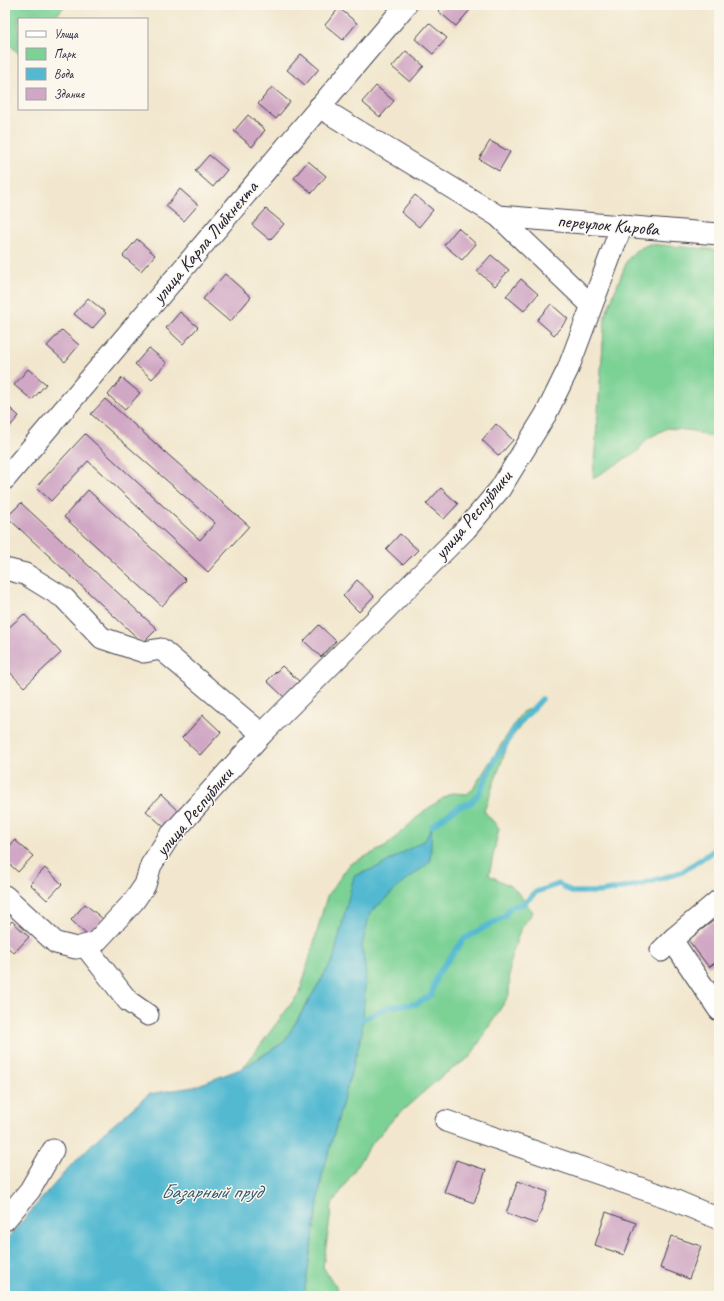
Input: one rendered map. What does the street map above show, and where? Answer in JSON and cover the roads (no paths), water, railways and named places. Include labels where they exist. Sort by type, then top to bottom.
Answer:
[{"type":"street","name":"улица Карла Либкнехта","points":[[5,479],[406,5]]},
{"type":"street","name":"переулок Кирова","points":[[319,107],[498,216],[591,305]]},
{"type":"street","name":"переулок Кирова","points":[[498,216],[719,234]]},
{"type":"street","name":"улица Республики","points":[[86,947],[95,944],[134,901],[145,885],[151,865],[169,837],[262,734],[466,529],[500,489],[546,414],[568,369],[622,225]]},
{"type":"street","points":[[5,569],[25,574],[64,598],[102,638],[144,652],[161,649],[262,734]]},
{"type":"street","points":[[5,896],[56,943],[76,948],[86,947],[128,1001],[148,1015]]},
{"type":"street","points":[[719,900],[668,944],[676,946],[719,1010]]},
{"type":"street","points":[[446,1121],[669,1198],[719,1219]]},
{"type":"street","points":[[5,1220],[30,1190],[53,1150]]},
{"type":"water","name":"Базарный пруд","points":[[432,826],[430,862],[405,881],[370,913],[362,946],[366,973],[362,1034],[322,1176],[304,1296],[5,1296],[5,1241],[72,1164],[99,1137],[149,1094],[193,1087],[243,1068],[284,1042],[333,960],[354,876],[380,866],[426,839]]},
{"type":"waterway","points":[[432,826],[458,807],[471,803],[479,793],[496,757],[503,750],[514,729],[542,699]]},
{"type":"waterway","points":[[363,1019],[391,1006],[416,1004],[431,995],[437,975],[464,939],[505,916],[510,907],[523,904],[536,892],[559,884],[571,892],[601,892],[639,885],[682,872],[719,847]]}]
